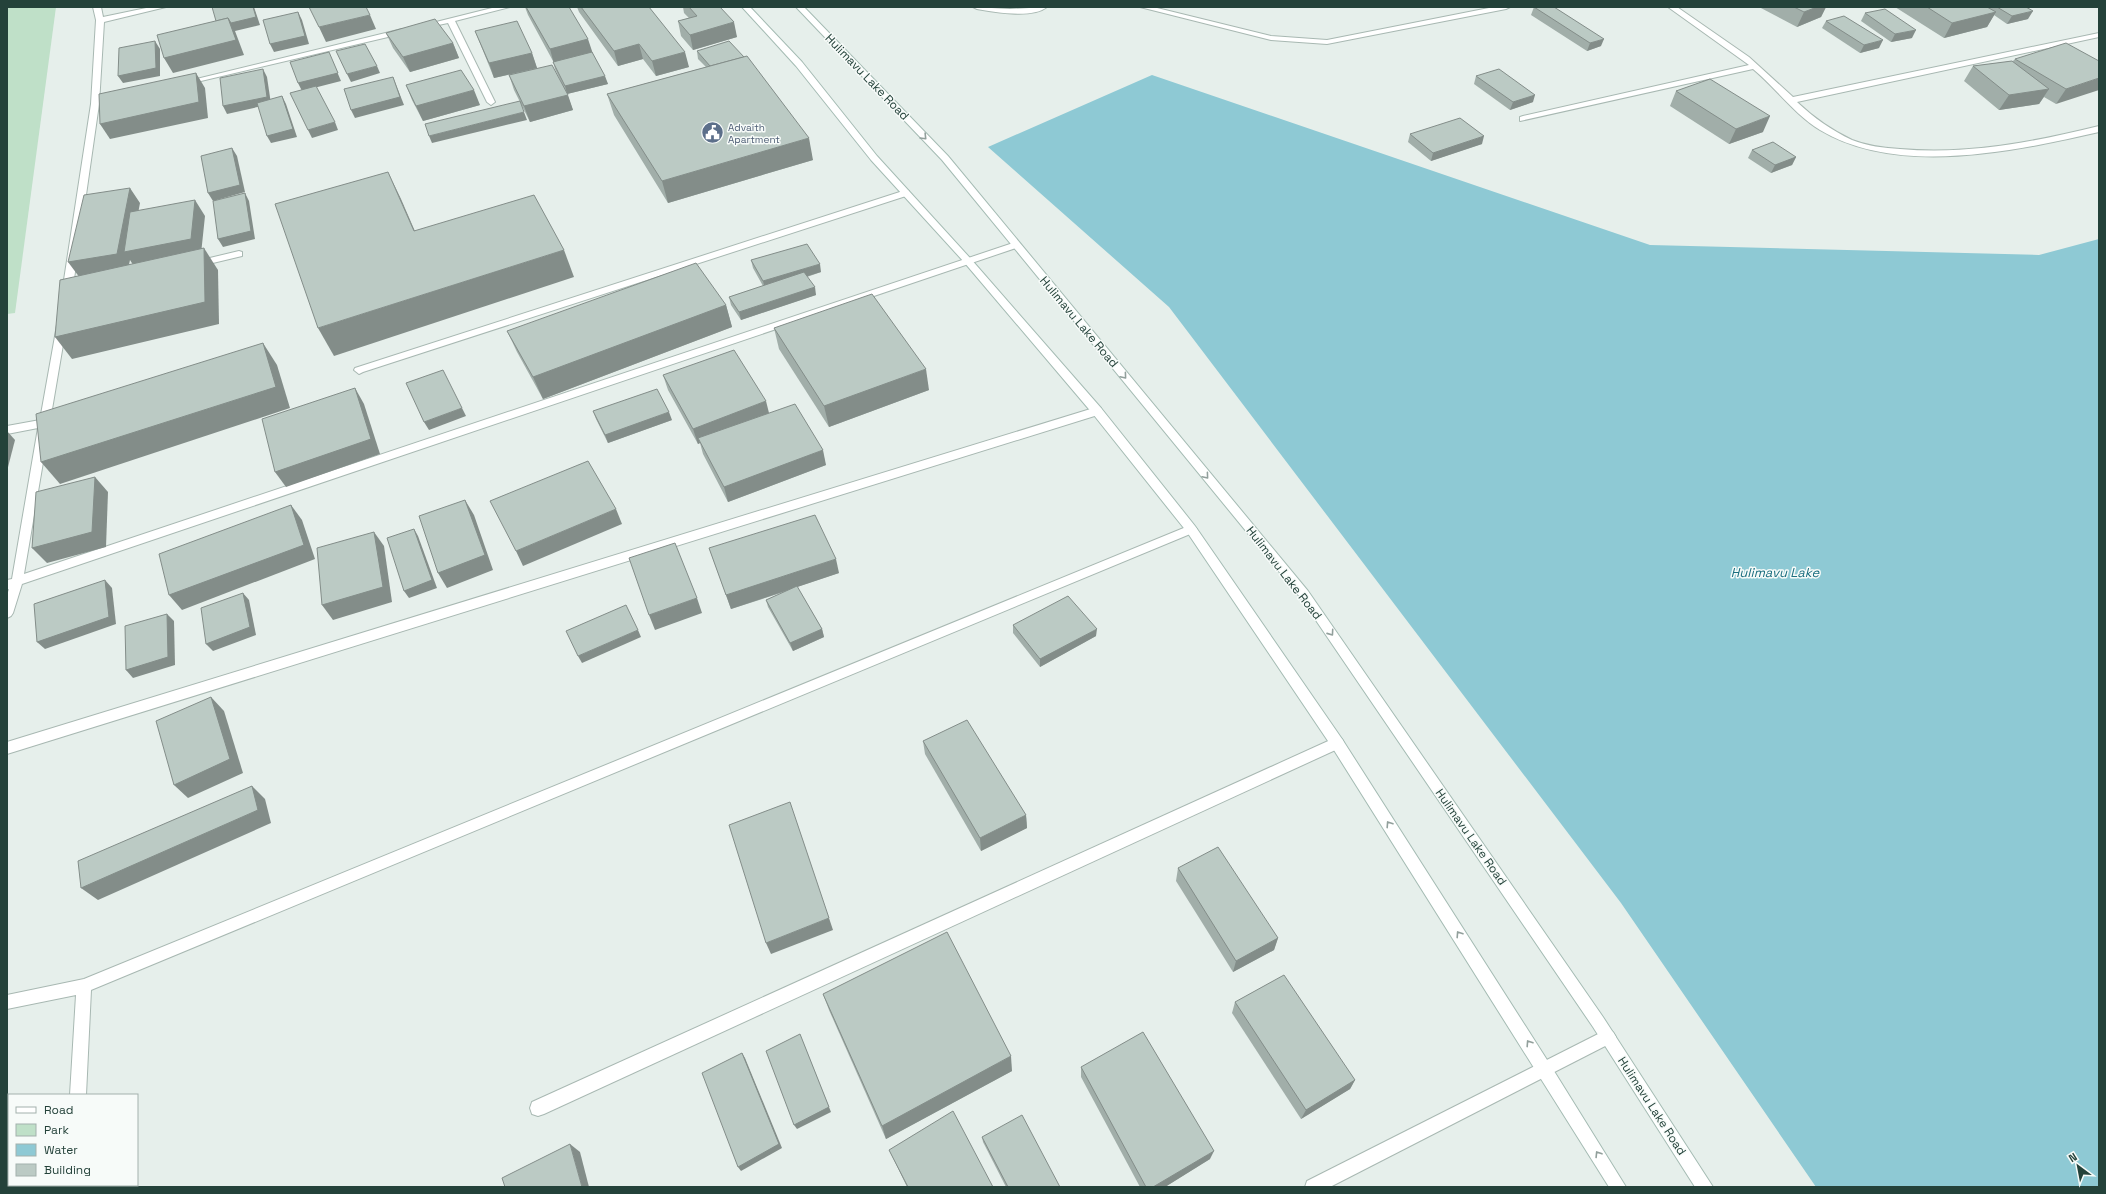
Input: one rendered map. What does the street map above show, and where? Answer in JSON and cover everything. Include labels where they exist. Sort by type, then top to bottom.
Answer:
[{"type":"street","points":[[68,298],[99,103],[100,20],[97,7]]},
{"type":"street","points":[[100,20],[162,7]]},
{"type":"street","points":[[172,86],[506,7]]},
{"type":"street","points":[[746,7],[799,64],[874,158],[967,260],[1097,411],[1192,529],[1337,743],[1618,1187]]},
{"type":"street","name":"Hulimavu Lake Road","points":[[800,7],[945,158],[1304,594],[1608,1037],[1705,1187]]},
{"type":"street","points":[[977,7],[1009,13],[1021,13],[1043,7]]},
{"type":"street","points":[[1144,7],[1271,38],[1327,42],[1506,7]]},
{"type":"street","points":[[1672,7],[1755,66],[1824,129],[1851,142],[1877,149],[1907,154],[1974,151],[2058,139],[2099,129]]},
{"type":"street","points":[[450,20],[491,102]]},
{"type":"street","points":[[1793,100],[2099,35]]},
{"type":"street","points":[[1523,119],[1755,66]]},
{"type":"street","points":[[359,370],[906,193]]},
{"type":"street","points":[[12,584],[967,260],[1016,245]]},
{"type":"street","points":[[187,266],[239,254]]},
{"type":"street","points":[[7,613],[45,423],[63,318]]},
{"type":"street","points":[[7,748],[1097,411]]},
{"type":"street","points":[[7,430],[45,423]]},
{"type":"street","points":[[7,1002],[84,986],[1192,529]]},
{"type":"street","points":[[538,1108],[1337,743]]},
{"type":"street","points":[[78,1094],[84,986]]},
{"type":"street","points":[[1313,1187],[1544,1068],[1608,1037]]},
{"type":"green space","points":[[7,7],[56,7],[15,313],[7,314]]},
{"type":"water","name":"Hulimavu Lake","points":[[1152,75],[1650,245],[2039,255],[2099,239],[2099,1187],[1816,1187],[1621,903],[1169,307],[988,147]]},
{"type":"building","points":[[212,7],[253,7],[256,17],[231,23],[228,18],[216,21]]},
{"type":"building","points":[[309,7],[366,7],[370,15],[319,27]]},
{"type":"building","points":[[526,7],[569,7],[588,39],[550,49]]},
{"type":"building","points":[[581,7],[649,7],[685,52],[652,61],[639,44],[614,51]]},
{"type":"building","points":[[689,7],[720,7],[734,22],[690,35],[678,21],[697,16]]},
{"type":"building","points":[[1534,7],[1554,7],[1604,39],[1590,43]]},
{"type":"building","points":[[1794,7],[1817,7],[1804,12]]},
{"type":"building","points":[[1927,7],[1987,7],[1996,12],[1952,23]]},
{"type":"building","points":[[1997,7],[2026,7],[2033,11],[2012,16]]},
{"type":"building","points":[[1885,9],[1916,30],[1895,34],[1865,13]]},
{"type":"building","points":[[298,12],[305,36],[270,44],[263,20]]},
{"type":"building","points":[[1844,16],[1883,40],[1864,45],[1826,21]]},
{"type":"building","points":[[228,18],[236,40],[164,58],[157,35]]},
{"type":"building","points":[[435,19],[453,43],[403,57],[386,33]]},
{"type":"building","points":[[517,21],[532,53],[489,63],[475,31]]},
{"type":"building","points":[[155,41],[156,68],[118,76],[119,48]]},
{"type":"building","points":[[729,41],[744,57],[710,66],[697,51]]},
{"type":"building","points":[[2066,43],[2099,61],[2099,78],[2066,89],[2015,59]]},
{"type":"building","points":[[365,44],[377,66],[347,74],[336,51]]},
{"type":"building","points":[[329,52],[338,73],[298,83],[290,62]]},
{"type":"building","points":[[592,52],[605,76],[565,86],[553,62]]},
{"type":"building","points":[[747,56],[809,138],[662,181],[607,94]]},
{"type":"building","points":[[2012,61],[2049,89],[2009,95],[1973,66]]},
{"type":"building","points":[[552,65],[568,95],[524,106],[509,75]]},
{"type":"building","points":[[263,69],[267,97],[223,106],[220,78]]},
{"type":"building","points":[[1499,69],[1535,95],[1513,102],[1476,76]]},
{"type":"building","points":[[461,70],[474,90],[416,106],[406,85]]},
{"type":"building","points":[[196,73],[199,102],[100,124],[99,94]]},
{"type":"building","points":[[393,77],[400,97],[351,110],[344,89]]},
{"type":"building","points":[[1710,79],[1770,116],[1736,129],[1676,91]]},
{"type":"building","points":[[316,86],[335,122],[308,130],[290,93]]},
{"type":"building","points":[[282,96],[293,129],[267,136],[257,103]]},
{"type":"building","points":[[520,101],[524,112],[429,136],[425,124]]},
{"type":"building","points":[[1460,118],[1484,136],[1433,153],[1410,134]]},
{"type":"building","points":[[1773,142],[1796,157],[1775,165],[1752,150]]},
{"type":"building","points":[[232,148],[240,185],[208,193],[201,156]]},
{"type":"building","points":[[388,172],[414,231],[534,195],[564,250],[318,328],[275,204]]},
{"type":"building","points":[[130,188],[117,254],[68,262],[84,195]]},
{"type":"building","points":[[245,193],[251,231],[218,239],[213,201]]},
{"type":"building","points":[[195,200],[191,239],[124,252],[130,212]]},
{"type":"building","points":[[807,244],[820,264],[763,281],[751,260]]},
{"type":"building","points":[[204,248],[205,302],[55,337],[60,280]]},
{"type":"building","points":[[696,263],[726,305],[533,377],[507,331]]},
{"type":"building","points":[[804,272],[815,287],[739,312],[729,297]]},
{"type":"building","points":[[872,294],[926,369],[824,406],[774,328]]},
{"type":"building","points":[[263,343],[276,387],[41,462],[36,414]]},
{"type":"building","points":[[734,350],[766,401],[693,429],[663,375]]},
{"type":"building","points":[[443,370],[462,408],[424,422],[406,383]]},
{"type":"building","points":[[355,388],[371,439],[275,472],[262,419]]},
{"type":"building","points":[[657,389],[669,412],[605,435],[593,411]]},
{"type":"building","points":[[795,404],[823,450],[724,487],[698,438]]},
{"type":"building","points":[[588,461],[616,509],[516,551],[490,501]]},
{"type":"building","points":[[95,477],[92,532],[32,548],[36,492]]},
{"type":"building","points":[[465,500],[485,555],[438,573],[419,516]]},
{"type":"building","points":[[291,505],[304,545],[169,595],[159,554]]},
{"type":"building","points":[[815,515],[836,559],[726,595],[709,548]]},
{"type":"building","points":[[414,529],[432,580],[404,591],[387,538]]},
{"type":"building","points":[[374,532],[383,587],[322,605],[317,548]]},
{"type":"building","points":[[675,543],[697,598],[649,615],[629,558]]},
{"type":"building","points":[[105,580],[109,617],[37,642],[34,604]]},
{"type":"building","points":[[797,586],[822,629],[790,643],[766,600]]},
{"type":"building","points":[[243,593],[250,627],[206,644],[201,608]]},
{"type":"building","points":[[1068,596],[1097,629],[1040,659],[1013,625]]},
{"type":"building","points":[[626,605],[638,630],[578,656],[566,631]]},
{"type":"building","points":[[167,614],[168,657],[126,670],[125,626]]},
{"type":"building","points":[[211,697],[230,759],[174,785],[156,721]]},
{"type":"building","points":[[967,720],[1026,815],[980,838],[923,741]]},
{"type":"building","points":[[252,786],[258,810],[81,888],[78,861]]},
{"type":"building","points":[[790,802],[829,918],[766,943],[729,825]]},
{"type":"building","points":[[1218,847],[1278,938],[1236,961],[1178,868]]},
{"type":"building","points":[[947,932],[1011,1056],[882,1126],[823,994]]},
{"type":"building","points":[[1284,975],[1355,1080],[1306,1110],[1235,1002]]},
{"type":"building","points":[[1143,1032],[1214,1151],[1153,1187],[1146,1187],[1081,1067]]},
{"type":"building","points":[[800,1034],[829,1107],[794,1125],[766,1051]]},
{"type":"building","points":[[742,1053],[779,1144],[738,1167],[702,1073]]},
{"type":"building","points":[[953,1111],[993,1187],[908,1187],[889,1150]]},
{"type":"building","points":[[1022,1115],[1060,1187],[1008,1187],[982,1137]]},
{"type":"building","points":[[570,1144],[582,1187],[505,1187],[502,1178]]},
{"type":"place","name":"Advaith Apartment","points":[[713,133]]}]
